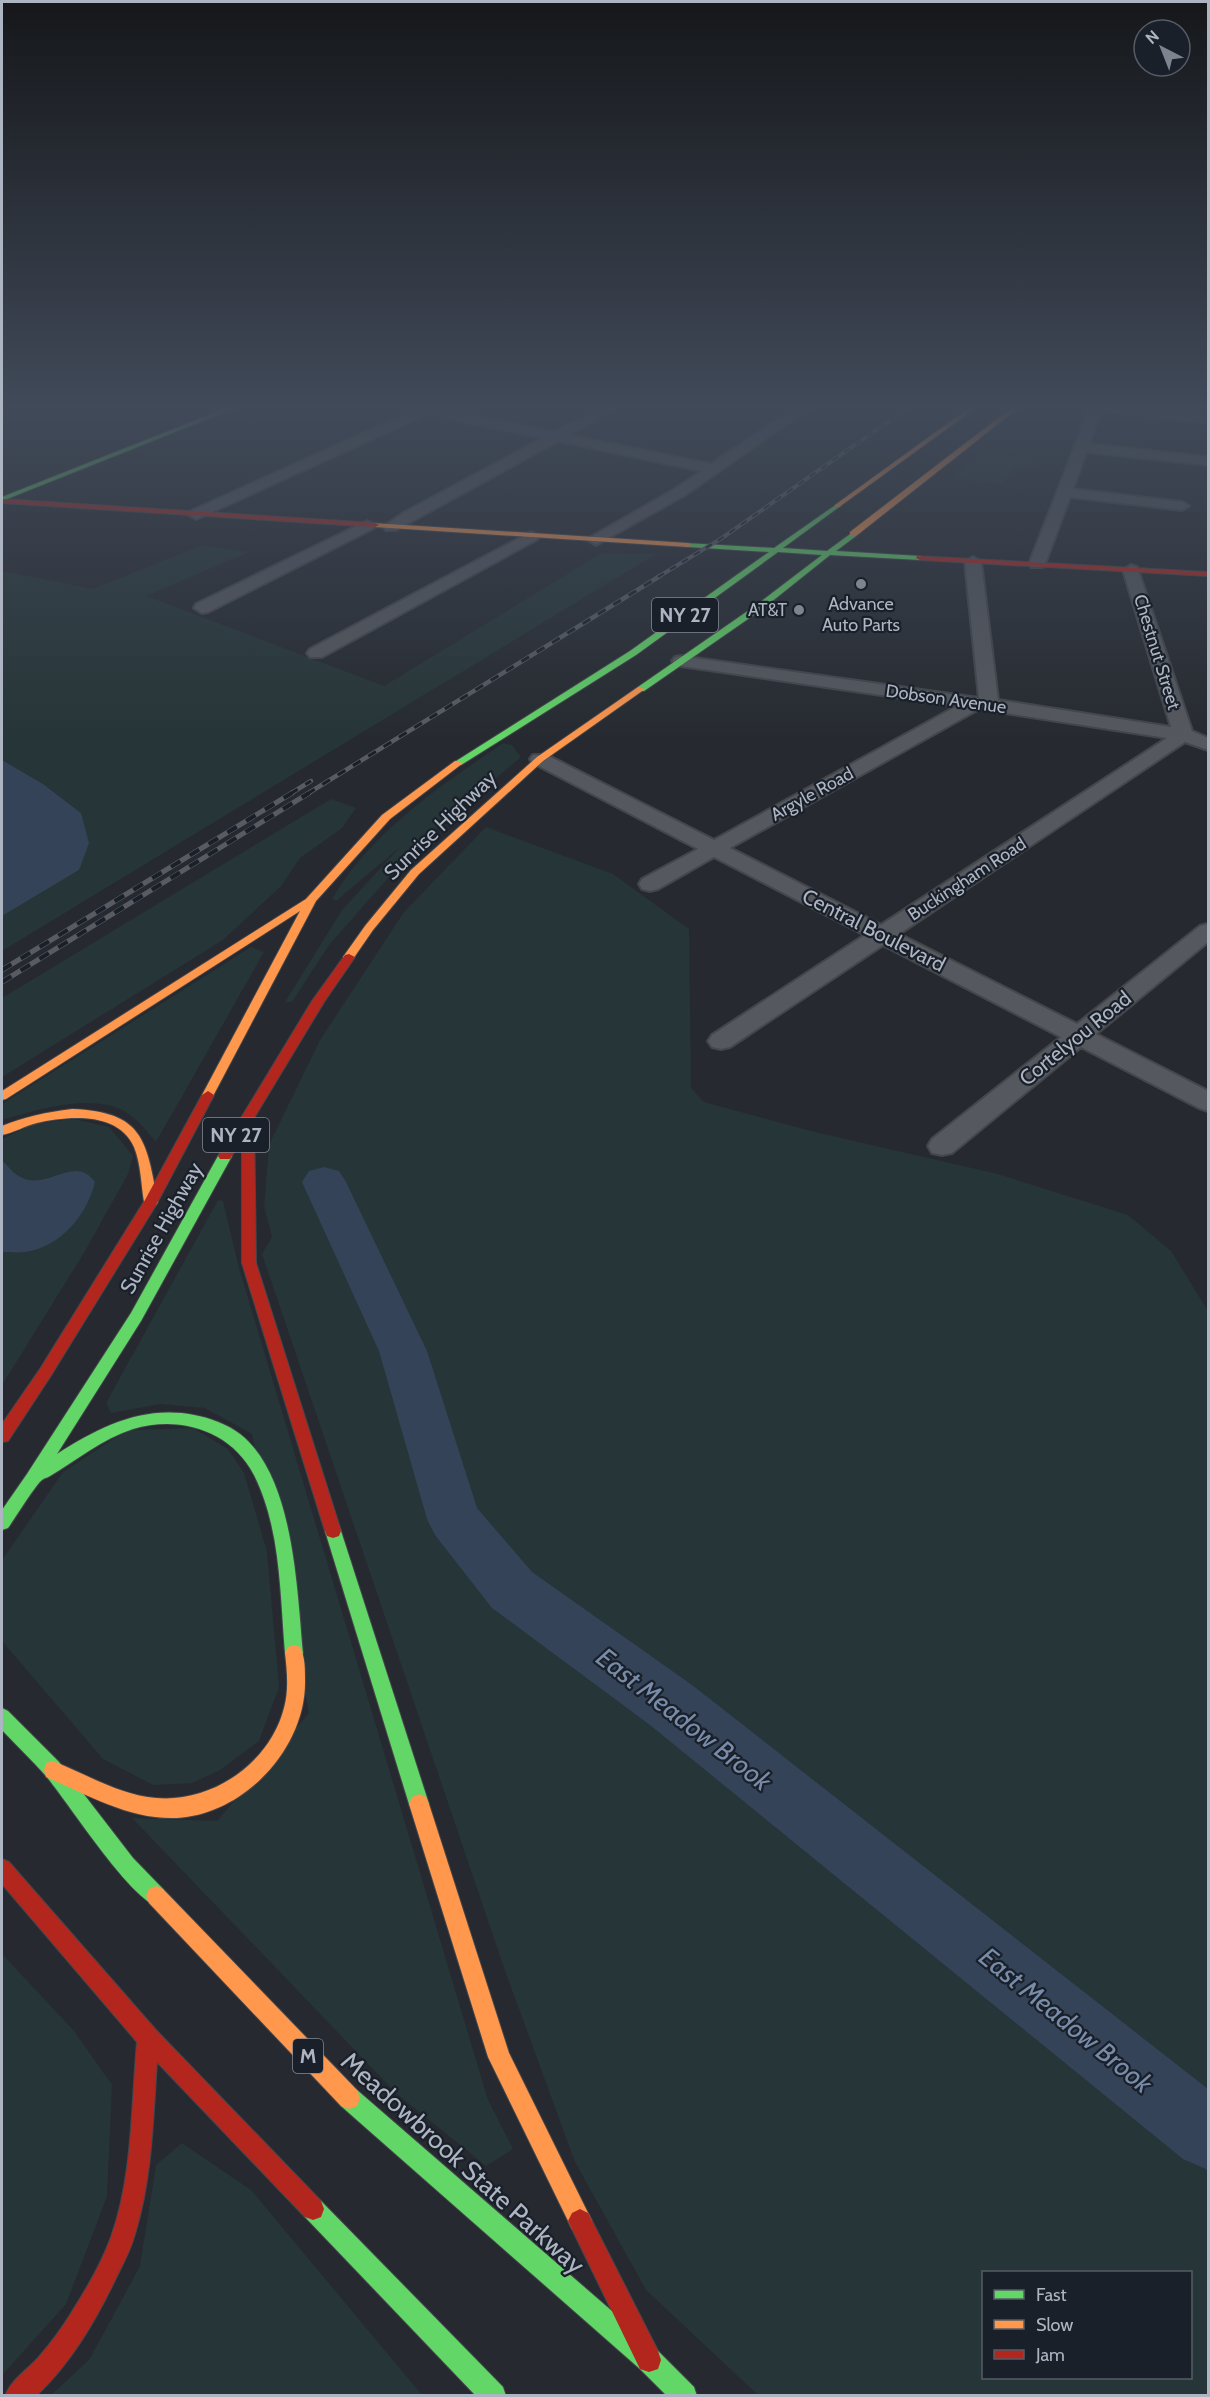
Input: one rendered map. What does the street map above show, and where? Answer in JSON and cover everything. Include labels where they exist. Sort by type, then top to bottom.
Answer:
[{"type":"main road","points":[[237,517],[531,537],[1209,574]]},
{"type":"main road","name":"Sunrise Highway","points":[[2,1436],[45,1373],[151,1202],[311,900],[387,817],[456,765],[633,653],[822,517]]},
{"type":"main road","name":"Sunrise Highway","points":[[2,1523],[33,1479],[136,1317],[248,1114],[318,1001],[369,928],[415,872],[529,751],[681,661],[758,608],[877,517]]},
{"type":"main road","points":[[529,751],[523,735],[549,706]]},
{"type":"main road","points":[[2,1096],[311,900]]},
{"type":"main road","points":[[2,1131],[34,1118],[53,1115],[77,1114],[110,1120],[125,1128],[138,1141],[151,1202]]},
{"type":"main road","points":[[248,1114],[249,1263],[499,2057],[649,2360]]},
{"type":"main road","points":[[33,1479],[88,1442],[129,1423],[162,1418],[195,1420],[229,1434],[239,1442],[256,1466],[268,1495],[286,1560],[296,1687],[292,1713],[279,1743],[262,1767],[224,1795],[205,1804],[169,1809],[132,1802],[52,1770]]},
{"type":"main road","name":"Meadowbrook State Parkway","points":[[2,1716],[52,1770],[126,1865],[344,2093],[649,2360],[685,2396]]},
{"type":"main road","points":[[2,1869],[148,2038],[494,2396]]},
{"type":"main road","points":[[17,2396],[35,2381],[75,2333],[97,2298],[126,2227],[138,2142],[148,2038]]},
{"type":"street","points":[[391,527],[409,517]]},
{"type":"street","points":[[596,540],[635,517]]},
{"type":"street","points":[[1037,564],[1055,517]]},
{"type":"street","points":[[202,608],[367,526]]},
{"type":"street","points":[[316,653],[531,537]]},
{"type":"street","points":[[973,562],[982,704]]},
{"type":"street","name":"Chestnut Street","points":[[1131,570],[1183,735]]},
{"type":"street","name":"Dobson Avenue","points":[[681,661],[1125,724],[1183,735],[1209,744]]},
{"type":"street","name":"Argyle Road","points":[[650,884],[982,704]]},
{"type":"street","name":"Buckingham Road","points":[[721,1041],[1183,735]]},
{"type":"street","name":"Central Boulevard","points":[[529,751],[1209,1102]]},
{"type":"street","name":"Cortelyou Road","points":[[942,1146],[1209,931]]},
{"type":"shaded area","points":[[202,545],[249,552],[146,596],[384,686],[602,553],[656,554],[2,951],[2,916],[79,870],[81,813],[43,784],[2,760],[2,571],[93,589]]},
{"type":"shaded area","points":[[503,743],[512,745],[521,757],[416,846],[329,945],[292,1002],[285,1002],[342,910],[400,847],[336,901],[332,899],[366,852],[431,794]]},
{"type":"shaded area","points":[[331,799],[356,808],[342,828],[300,858],[281,886],[223,940],[2,1077],[2,998]]},
{"type":"shaded area","points":[[486,827],[613,874],[689,929],[691,1088],[704,1102],[811,1131],[998,1174],[1128,1215],[1171,1251],[1208,1311],[1208,2395],[758,2395],[646,2290],[575,2162],[504,1968],[262,1254],[272,1237],[264,1207],[269,1145],[320,1040],[404,912]]},
{"type":"shaded area","points":[[251,947],[264,952],[156,1142],[130,1115],[102,1104],[67,1104],[2,1120],[2,1104]]},
{"type":"shaded area","points":[[74,1119],[109,1127],[133,1156],[128,1174],[85,1251],[2,1385],[2,1139],[33,1124]]},
{"type":"shaded area","points":[[218,1200],[223,1201],[239,1268],[488,2100],[513,2149],[486,2166],[396,2093],[132,1818],[217,1821],[309,1713],[252,1434],[205,1408],[160,1404],[111,1413],[106,1403]]},
{"type":"shaded area","points":[[193,1428],[228,1449],[244,1473],[267,1552],[279,1687],[259,1741],[220,1770],[192,1783],[153,1785],[103,1759],[2,1641],[2,1560],[63,1472],[127,1430]]},
{"type":"shaded area","points":[[2,1954],[74,2031],[112,2085],[107,2196],[66,2304],[2,2375]]},
{"type":"shaded area","points":[[182,2143],[251,2190],[422,2395],[50,2396],[89,2360],[140,2266],[156,2165]]},
{"type":"water","points":[[2,760],[43,784],[81,813],[89,843],[79,870],[2,916]]},
{"type":"water","points":[[2,1162],[18,1175],[30,1180],[42,1180],[75,1171],[85,1173],[95,1182],[86,1206],[71,1228],[50,1244],[38,1249],[2,1252]]},
{"type":"waterway","name":"East Meadow Brook","points":[[324,1182],[403,1351],[454,1519],[512,1590],[671,1705],[1208,2134]]},
{"type":"railway","points":[[658,577],[752,517]]},
{"type":"railway","points":[[307,794],[660,576]]},
{"type":"railway","points":[[290,794],[311,781]]},
{"type":"railway","points":[[2,970],[292,793]]},
{"type":"railway","points":[[2,982],[309,793]]},
{"type":"traffic: fast","points":[[458,763],[633,653],[822,517]]},
{"type":"traffic: fast","points":[[641,689],[758,608],[853,534]]},
{"type":"traffic: fast","points":[[688,545],[920,558]]},
{"type":"traffic: fast","points":[[2,1523],[33,1479],[136,1317],[225,1156]]},
{"type":"traffic: fast","points":[[42,1473],[95,1439],[118,1428],[145,1420],[176,1419],[198,1422],[231,1435],[251,1456],[259,1470],[277,1518],[288,1578],[294,1653]]},
{"type":"traffic: fast","points":[[333,1531],[419,1804]]},
{"type":"traffic: fast","points":[[2,1717],[52,1769],[126,1865],[156,1896]]},
{"type":"traffic: fast","points":[[349,2098],[649,2360],[685,2396]]},
{"type":"traffic: fast","points":[[313,2209],[494,2396]]},
{"type":"traffic: slow","points":[[853,534],[875,517]]},
{"type":"traffic: slow","points":[[375,525],[688,545]]},
{"type":"traffic: slow","points":[[349,957],[369,928],[415,872],[540,759],[641,689]]},
{"type":"traffic: slow","points":[[208,1095],[311,900],[386,817],[458,763]]},
{"type":"traffic: slow","points":[[2,1096],[307,902]]},
{"type":"traffic: slow","points":[[2,1131],[34,1119],[53,1116],[91,1114],[109,1118],[124,1126],[140,1146],[145,1161],[151,1202]]},
{"type":"traffic: slow","points":[[53,1770],[116,1798],[143,1806],[178,1808],[200,1804],[221,1796],[258,1769],[284,1733],[295,1698],[294,1653]]},
{"type":"traffic: slow","points":[[419,1804],[499,2057],[580,2221]]},
{"type":"traffic: slow","points":[[156,1896],[349,2098]]},
{"type":"traffic: jam","points":[[248,517],[375,525]]},
{"type":"traffic: jam","points":[[920,558],[1208,574]]},
{"type":"traffic: jam","points":[[225,1156],[318,1001],[349,957]]},
{"type":"traffic: jam","points":[[2,1436],[45,1373],[151,1202],[208,1095]]},
{"type":"traffic: jam","points":[[248,1118],[249,1263],[333,1531]]},
{"type":"traffic: jam","points":[[2,1869],[148,2038],[313,2209]]},
{"type":"traffic: jam","points":[[17,2396],[46,2368],[70,2337],[91,2303],[122,2239],[135,2182],[148,2038]]},
{"type":"traffic: jam","points":[[580,2221],[649,2360]]},
{"type":"place","name":"Advance Auto Parts","points":[[861,584]]},
{"type":"place","name":"AT&T","points":[[799,610]]}]
